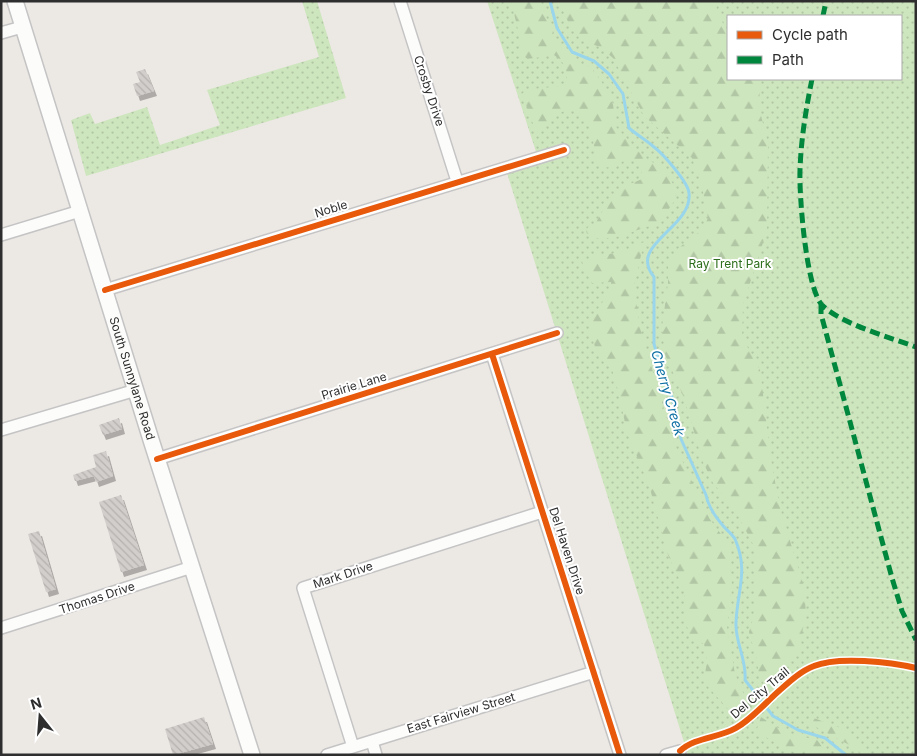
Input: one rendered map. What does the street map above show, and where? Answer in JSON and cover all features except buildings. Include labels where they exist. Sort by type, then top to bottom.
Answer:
[{"type":"main road","name":"South Sunnylane Road","points":[[15,1],[251,755]]},
{"type":"street","name":"Crosby Drive","points":[[400,1],[457,181]]},
{"type":"street","points":[[1,33],[22,27]]},
{"type":"street","name":"Noble","points":[[105,290],[457,181],[564,150]]},
{"type":"street","points":[[1,235],[80,211]]},
{"type":"street","name":"Prairie Lane","points":[[157,459],[557,333]]},
{"type":"street","name":"Del Haven Drive","points":[[492,354],[620,755]]},
{"type":"street","points":[[1,430],[136,390]]},
{"type":"street","name":"Mark Drive","points":[[353,747],[303,588],[542,512]]},
{"type":"street","name":"Thomas Drive","points":[[1,628],[192,567]]},
{"type":"street","name":"East Fairview Street","points":[[327,755],[594,672]]},
{"type":"street","points":[[372,741],[376,755]]},
{"type":"street","points":[[666,755],[680,750]]},
{"type":"green space","points":[[302,1],[317,1],[346,98],[86,176],[71,120],[90,113],[95,124],[147,107],[160,145],[220,125],[207,90],[319,57]]},
{"type":"green space","name":"Ray Trent Park","points":[[487,1],[916,1],[916,755],[688,755],[507,173],[539,161]]},
{"type":"green space","points":[[511,1],[539,1],[556,39],[574,61],[592,68],[605,87],[613,104],[616,127],[642,155],[662,167],[677,190],[675,200],[660,222],[621,236],[601,239],[588,236],[586,231],[588,227],[594,226],[602,212],[623,187],[642,179],[641,166],[636,160],[623,161],[615,168],[604,167],[596,161],[593,139],[587,119],[571,109],[560,113],[545,127],[536,132],[522,94],[526,90],[561,86],[567,81],[567,73],[563,63],[554,55],[528,59],[520,54],[519,34]]},
{"type":"green space","points":[[559,1],[714,1],[727,34],[727,80],[754,80],[760,84],[759,108],[768,143],[767,230],[743,305],[742,337],[760,370],[771,460],[780,508],[804,587],[806,614],[798,653],[769,690],[759,677],[757,660],[749,632],[756,596],[755,548],[734,508],[713,483],[703,462],[684,398],[665,354],[662,327],[668,283],[668,265],[676,250],[703,229],[708,218],[702,186],[692,158],[644,116],[613,58],[600,47],[581,40],[569,24]]},
{"type":"green space","points":[[644,242],[634,286],[640,328],[674,443],[709,518],[729,545],[732,587],[727,627],[735,674],[745,697],[754,705],[739,720],[704,682],[707,660],[704,644],[691,638],[685,621],[684,589],[668,555],[649,485],[627,433],[610,362],[595,347],[588,323],[611,290],[611,282],[592,283],[582,261],[597,255],[618,253]]},
{"type":"green space","points":[[761,717],[786,733],[817,740],[823,748],[825,755],[799,755],[756,732]]},
{"type":"green space","points":[[811,717],[843,729],[872,755],[861,755],[853,747],[816,727],[805,724]]},
{"type":"waterway","name":"Cherry Creek","points":[[550,1],[557,28],[572,52],[594,61],[609,74],[623,94],[629,128],[651,144],[663,156],[680,175],[688,188],[688,205],[673,226],[654,245],[649,255],[648,265],[654,277],[654,344],[665,383],[672,397],[681,439],[711,508],[716,517],[734,538],[739,550],[742,571],[736,630],[744,665],[745,680],[773,716],[798,730],[825,738],[846,755]]},
{"type":"marked path","points":[[823,15],[826,1]]},
{"type":"marked path","points":[[812,80],[803,135],[800,182],[802,219],[808,261],[816,295],[822,305],[841,318],[916,347]]},
{"type":"marked path","points":[[821,304],[821,314],[892,578],[902,611],[916,640]]},
{"type":"cycle path","points":[[105,290],[564,150]]},
{"type":"cycle path","points":[[157,459],[557,333]]},
{"type":"cycle path","points":[[492,354],[620,755]]},
{"type":"cycle path","name":"Del City Trail","points":[[680,751],[700,740],[736,728],[792,680],[814,666],[836,661],[850,661],[879,662],[916,668]]}]
